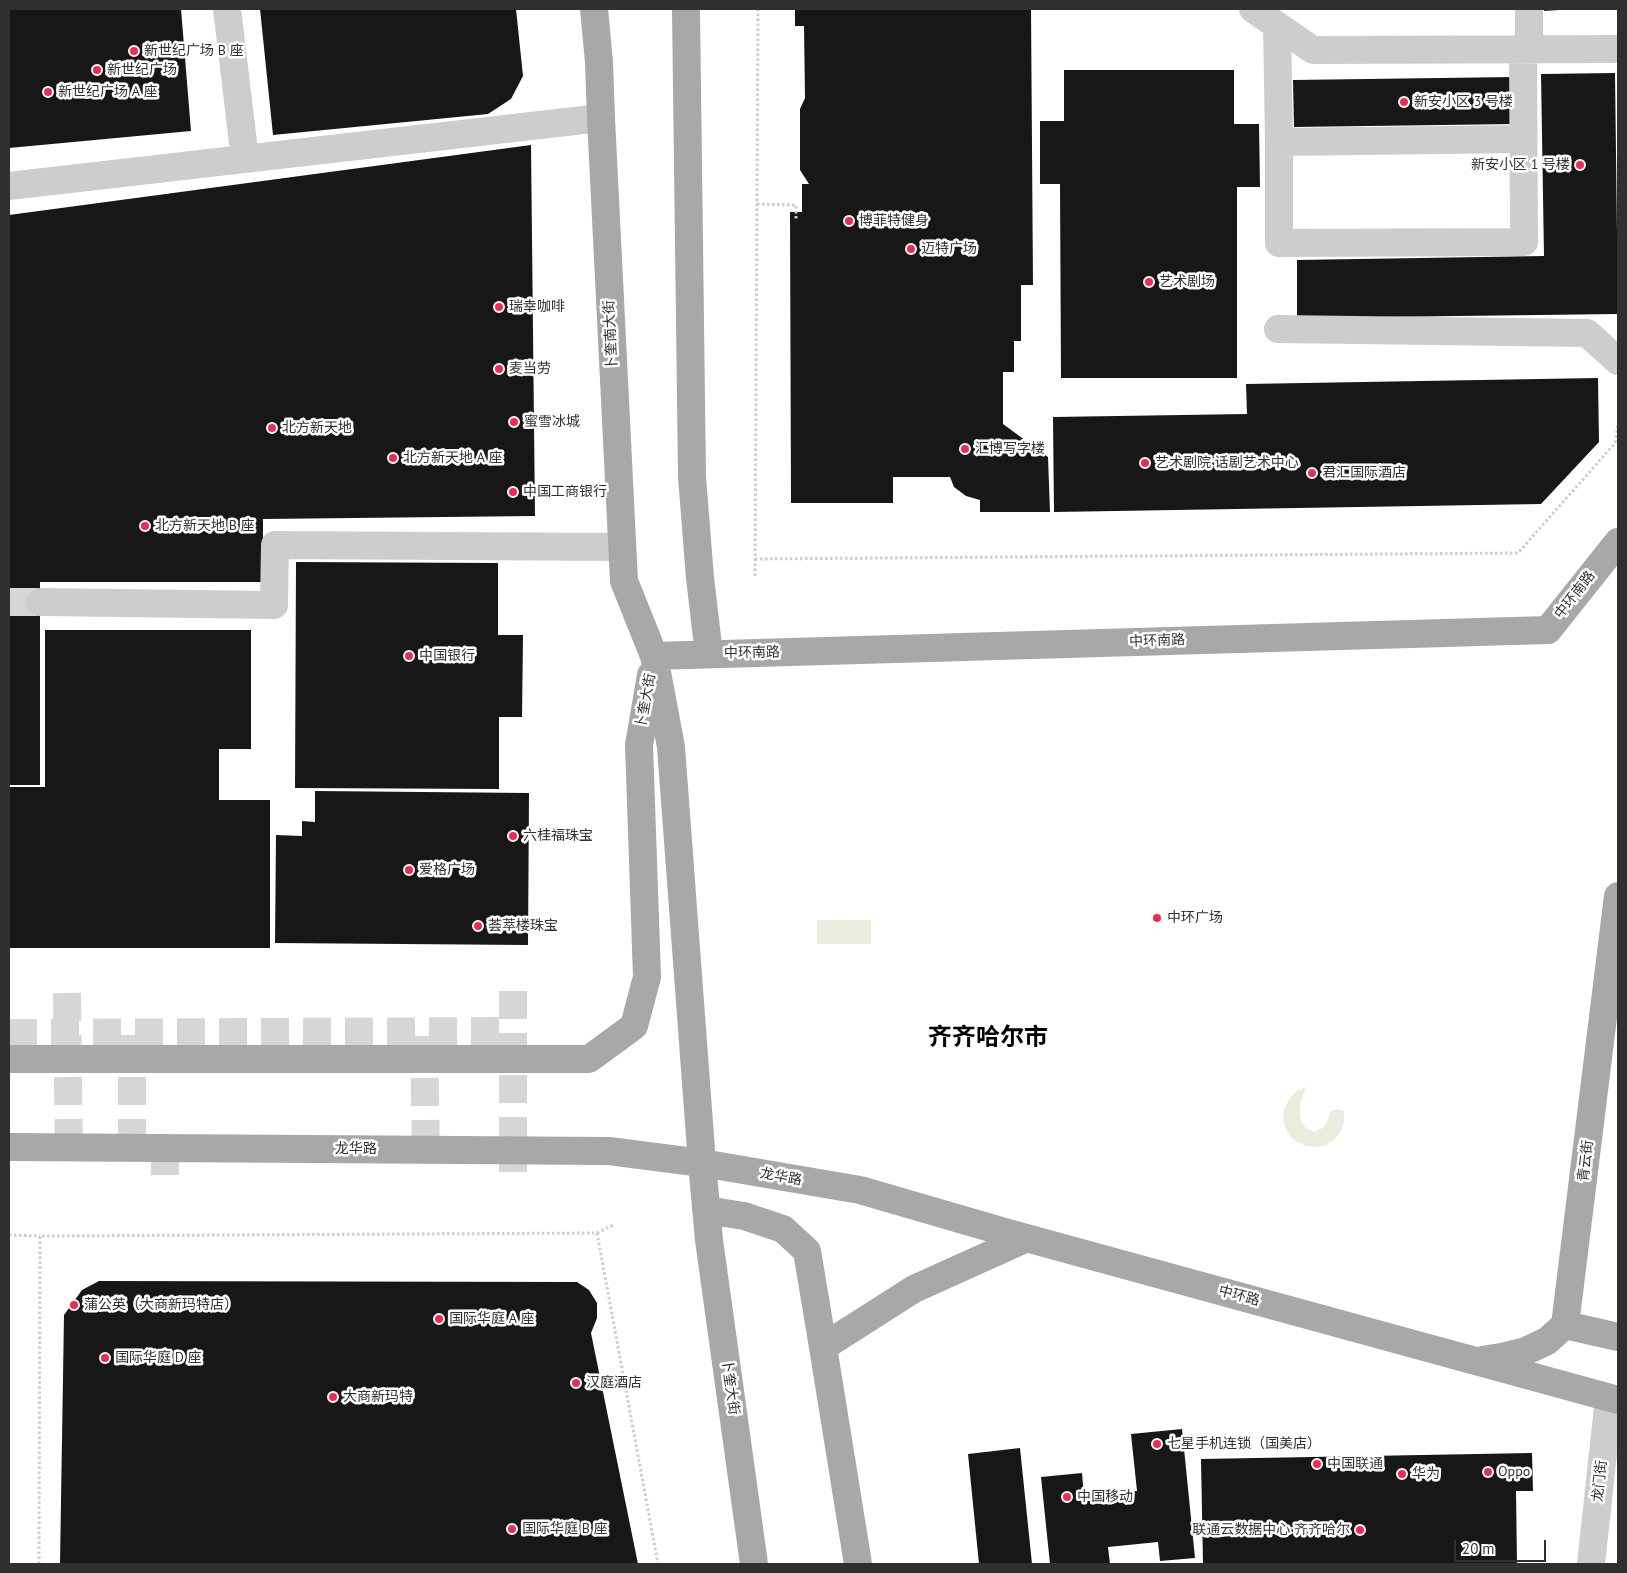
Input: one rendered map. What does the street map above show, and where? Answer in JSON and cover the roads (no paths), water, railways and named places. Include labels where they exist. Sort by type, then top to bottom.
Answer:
[{"type":"main road","name":"卜奎南大街","points":[[594,9],[599,62],[624,580],[654,656]]},
{"type":"main road","points":[[686,9],[692,477],[708,654]]},
{"type":"main road","name":"中环南路","points":[[654,656],[1548,630],[1617,538]]},
{"type":"main road","name":"卜奎大街","points":[[654,656],[670,747],[706,1210],[754,1564]]},
{"type":"main road","name":"卜奎大街","points":[[9,1060],[589,1059],[634,1026],[648,977],[639,745],[654,656]]},
{"type":"main road","name":"青云街","points":[[1565,1324],[1618,896]]},
{"type":"main road","name":"龙华路","points":[[9,1147],[609,1151],[702,1163],[860,1190]]},
{"type":"main road","name":"中环路","points":[[860,1190],[1027,1238],[1614,1399]]},
{"type":"main road","points":[[706,1210],[744,1216],[783,1229],[807,1251],[858,1564]]},
{"type":"main road","points":[[823,1347],[914,1289],[1027,1238]]},
{"type":"main road","points":[[1473,1360],[1501,1357],[1526,1351],[1547,1341],[1565,1324],[1618,1337]]},
{"type":"street","points":[[227,9],[245,159]]},
{"type":"street","points":[[1253,9],[1313,50],[1618,49]]},
{"type":"street","points":[[1278,26],[1279,243],[1524,242],[1523,139],[1529,9]]},
{"type":"street","points":[[9,186],[601,118]]},
{"type":"street","points":[[1278,142],[1523,139]]},
{"type":"street","points":[[1278,329],[1587,333],[1618,361]]},
{"type":"street","points":[[40,602],[274,605],[275,545],[622,547]]},
{"type":"street","name":"龙门街","points":[[1591,1564],[1614,1399]]},
{"type":"tunnel","points":[[9,602],[40,602]]},
{"type":"tunnel","points":[[513,991],[513,1172]]},
{"type":"tunnel","points":[[67,993],[69,1161]]},
{"type":"tunnel","points":[[9,1033],[513,1031]]},
{"type":"tunnel","points":[[132,1035],[132,1161]]},
{"type":"tunnel","points":[[424,1036],[426,1159]]},
{"type":"tunnel","points":[[165,1160],[165,1175]]},
{"type":"place","name":"新世纪广场 B 座","points":[[134,51]]},
{"type":"place","name":"新世纪广场","points":[[97,70]]},
{"type":"place","name":"新世纪广场 A 座","points":[[48,92]]},
{"type":"place","name":"新安小区 3 号楼","points":[[1404,102]]},
{"type":"place","name":"新安小区 1 号楼","points":[[1580,165]]},
{"type":"place","name":"博菲特健身","points":[[849,221]]},
{"type":"place","name":"迈特广场","points":[[911,249]]},
{"type":"place","name":"艺术剧场","points":[[1149,282]]},
{"type":"place","name":"瑞幸咖啡","points":[[499,307]]},
{"type":"place","name":"麦当劳","points":[[499,369]]},
{"type":"place","name":"蜜雪冰城","points":[[514,422]]},
{"type":"place","name":"北方新天地","points":[[272,428]]},
{"type":"place","name":"汇博写字楼","points":[[965,449]]},
{"type":"place","name":"北方新天地 A 座","points":[[393,458]]},
{"type":"place","name":"艺术剧院·话剧艺术中心","points":[[1145,463]]},
{"type":"place","name":"君汇国际酒店","points":[[1312,473]]},
{"type":"place","name":"中国工商银行","points":[[513,492]]},
{"type":"place","name":"北方新天地 B 座","points":[[145,526]]},
{"type":"place","name":"中国银行","points":[[409,656]]},
{"type":"place","name":"六桂福珠宝","points":[[513,836]]},
{"type":"place","name":"爱格广场","points":[[409,870]]},
{"type":"place","name":"中环广场","points":[[1157,918]]},
{"type":"place","name":"荟萃楼珠宝","points":[[478,926]]},
{"type":"place","name":"蒲公英（大商新玛特店）","points":[[74,1305]]},
{"type":"place","name":"国际华庭 A 座","points":[[439,1319]]},
{"type":"place","name":"国际华庭 D 座","points":[[105,1358]]},
{"type":"place","name":"汉庭酒店","points":[[576,1383]]},
{"type":"place","name":"大商新玛特","points":[[333,1397]]},
{"type":"place","name":"七星手机连锁（国美店）","points":[[1157,1444]]},
{"type":"place","name":"中国联通","points":[[1317,1464]]},
{"type":"place","name":"Oppo","points":[[1488,1472]]},
{"type":"place","name":"华为","points":[[1402,1474]]},
{"type":"place","name":"中国移动","points":[[1067,1497]]},
{"type":"place","name":"国际华庭 B 座","points":[[512,1529]]},
{"type":"place","name":"联通云数据中心·齐齐哈尔","points":[[1360,1530]]},
{"type":"district","name":"齐齐哈尔市","points":[[988,1038]]}]
